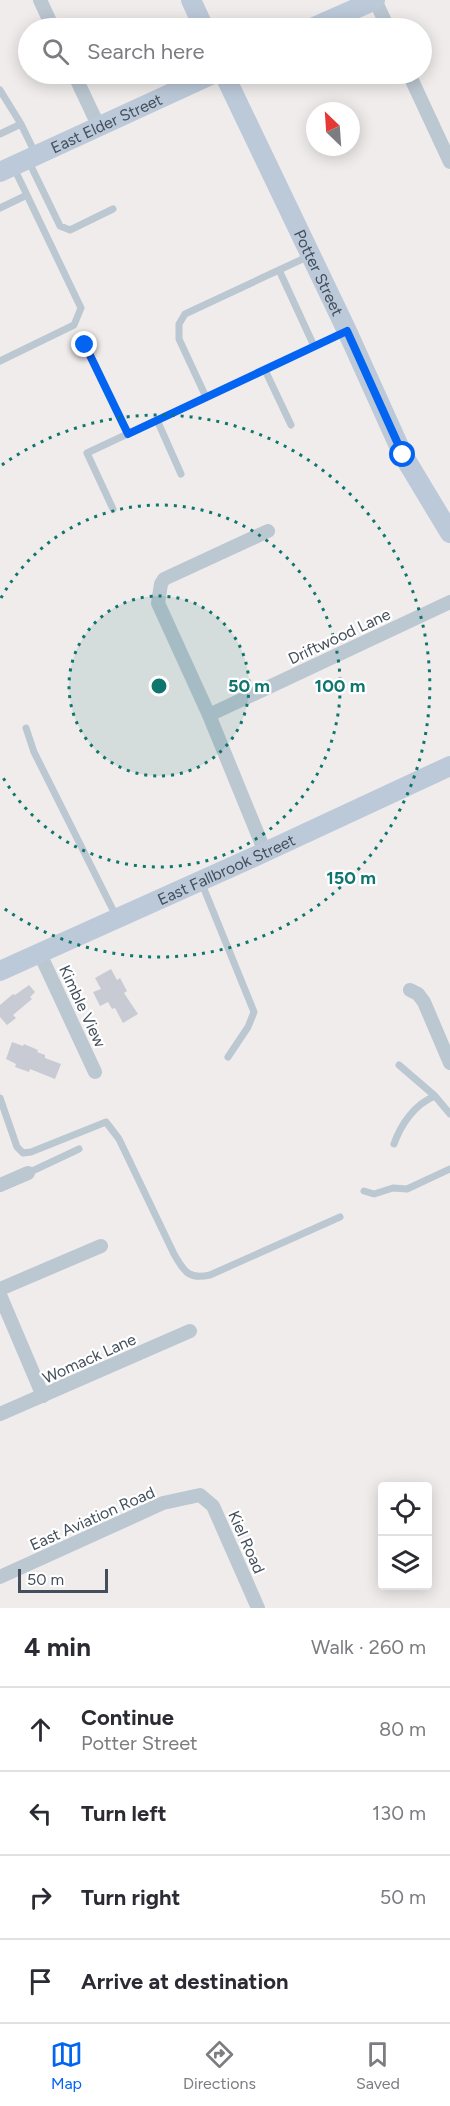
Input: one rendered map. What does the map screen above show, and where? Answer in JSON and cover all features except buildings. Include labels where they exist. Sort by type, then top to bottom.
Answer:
[{"type":"street","points":[[40,0],[48,18]]},
{"type":"street","points":[[191,0],[199,18]]},
{"type":"street","points":[[334,18],[375,0],[383,18]]},
{"type":"street","points":[[79,84],[99,127]]},
{"type":"street","name":"East Elder Street","points":[[19,164],[191,84]]},
{"type":"street","name":"Potter Street","points":[[229,84],[347,331],[403,455],[450,533]]},
{"type":"street","points":[[414,84],[450,162]]},
{"type":"street","points":[[265,852],[209,715],[158,603],[164,579],[268,531]]},
{"type":"street","name":"Driftwood Lane","points":[[209,715],[450,602]]},
{"type":"street","name":"East Fallbrook Street","points":[[0,971],[450,766]]},
{"type":"street","name":"Kimble View","points":[[40,954],[95,1072]]},
{"type":"street","points":[[410,990],[418,994],[424,1002],[450,1063]]},
{"type":"street","points":[[0,1185],[28,1173]]},
{"type":"street","points":[[0,1289],[101,1246]]},
{"type":"street","points":[[0,1295],[44,1396]]},
{"type":"street","name":"Womack Lane","points":[[0,1414],[190,1331]]},
{"type":"street","name":"East Aviation Road","points":[[0,1577],[164,1503],[200,1495]]},
{"type":"street","name":"Kiel Road","points":[[200,1495],[213,1506],[258,1608]]},
{"type":"lane","points":[[0,90],[21,124],[19,164],[27,195],[81,308],[74,325],[0,361]]},
{"type":"lane","points":[[0,134],[21,124]]},
{"type":"lane","points":[[19,164],[60,226],[70,230],[113,209]]},
{"type":"lane","points":[[0,208],[27,195]]},
{"type":"lane","points":[[206,397],[179,339],[179,324],[185,314],[311,255]]},
{"type":"lane","points":[[279,270],[315,346]]},
{"type":"lane","points":[[113,509],[87,453],[347,331]]},
{"type":"lane","points":[[85,345],[128,434]]},
{"type":"lane","points":[[265,370],[291,424]]},
{"type":"lane","points":[[157,420],[181,474]]},
{"type":"lane","points":[[27,728],[34,752],[118,919]]},
{"type":"lane","points":[[201,881],[254,1012],[248,1027],[228,1056]]},
{"type":"lane","points":[[399,1065],[435,1096],[450,1114]]},
{"type":"lane","points":[[394,1144],[416,1107],[435,1096]]},
{"type":"lane","points":[[0,1098],[17,1147],[23,1153],[31,1152],[106,1122],[119,1139],[174,1254],[184,1271],[192,1276],[210,1275],[340,1217]]},
{"type":"lane","points":[[28,1173],[79,1149]]},
{"type":"lane","points":[[364,1191],[374,1194],[393,1188],[407,1189],[450,1169]]},
{"type":"route","points":[[85,345],[128,434],[347,331],[403,455]]}]
